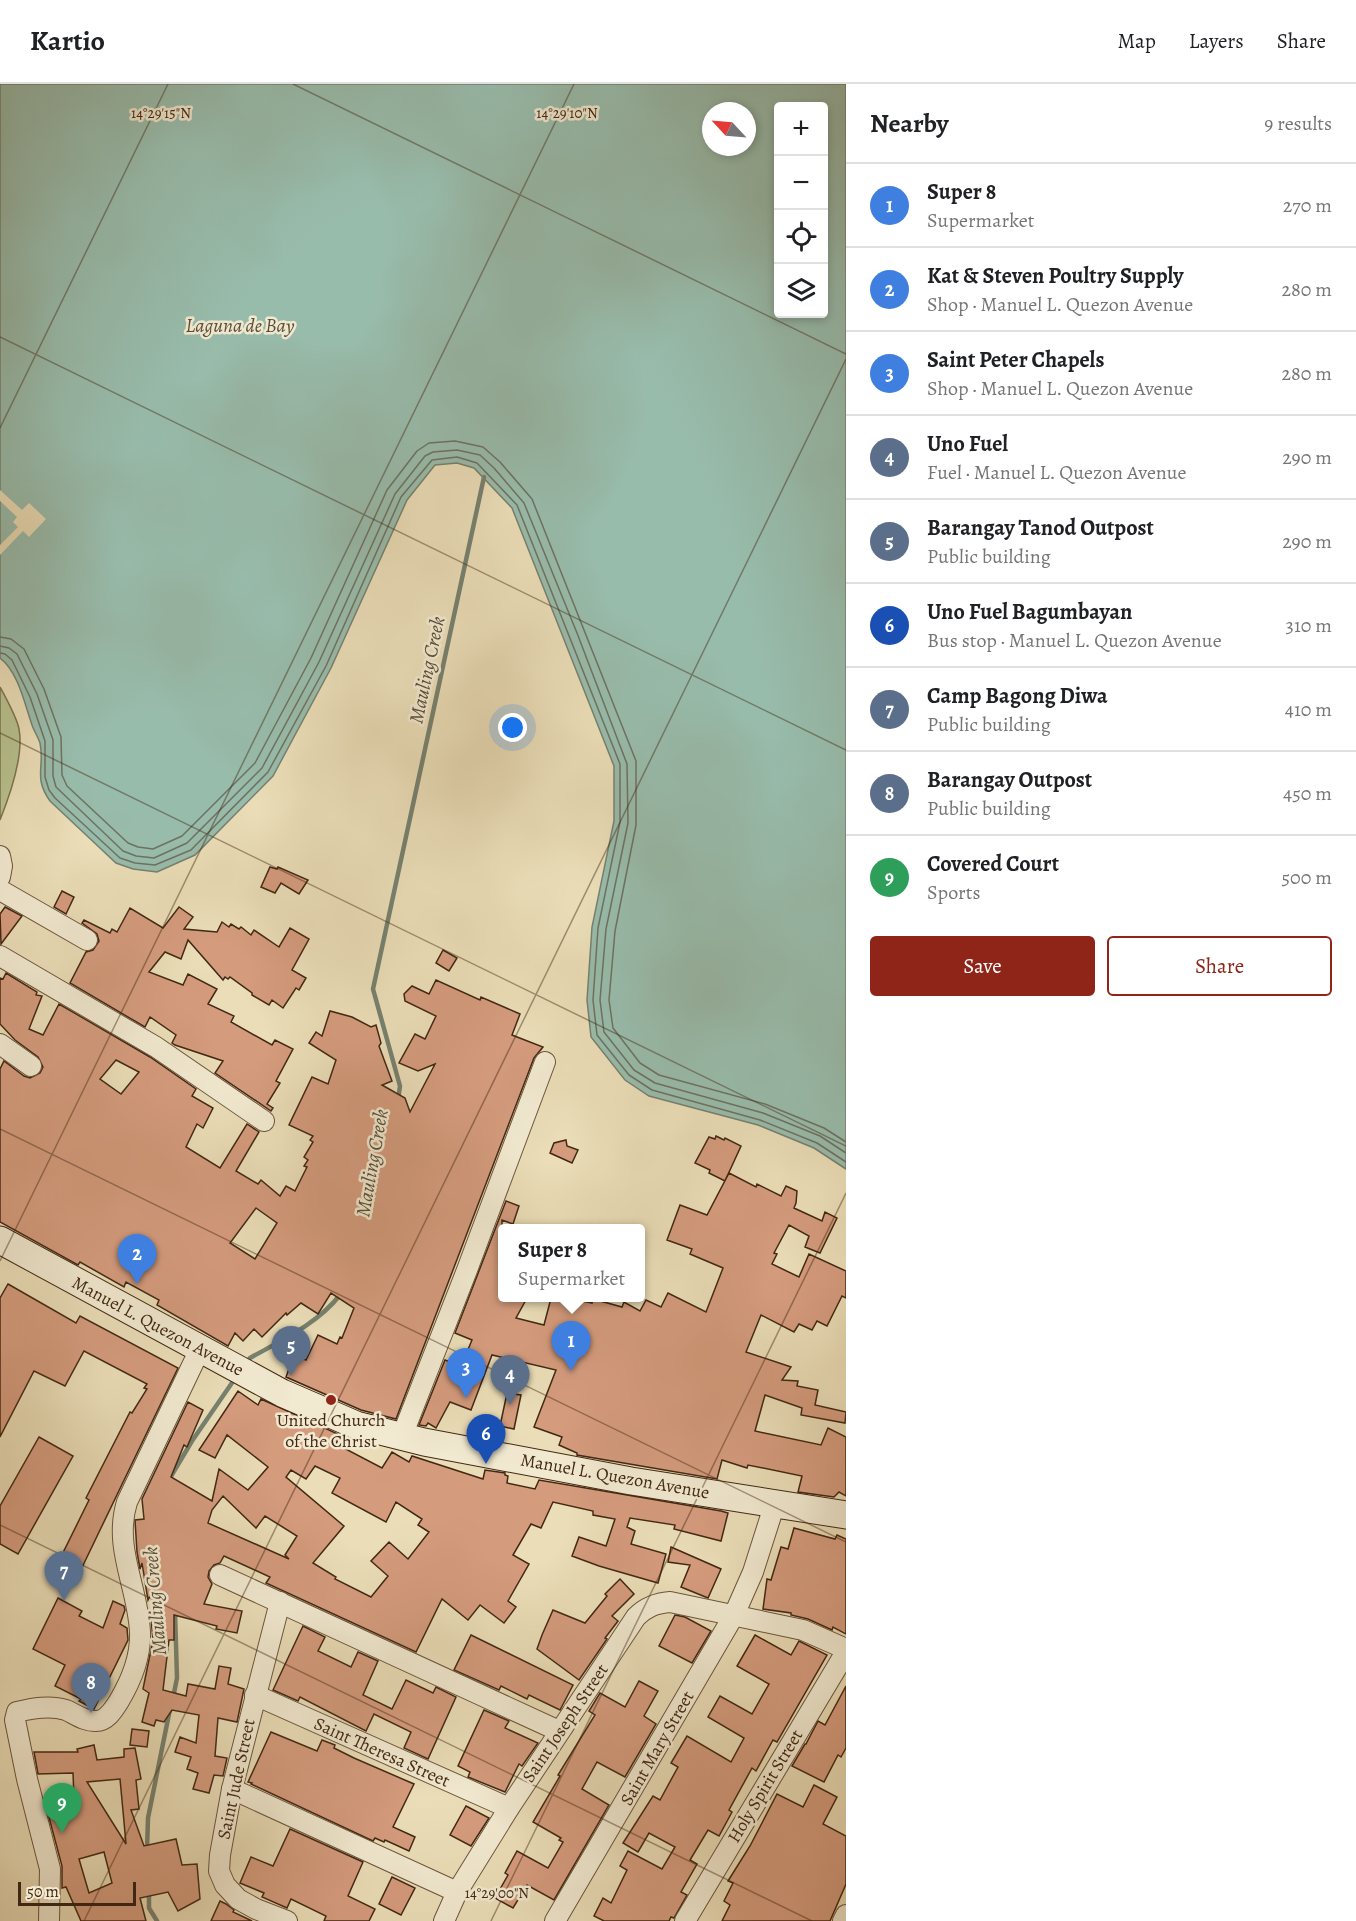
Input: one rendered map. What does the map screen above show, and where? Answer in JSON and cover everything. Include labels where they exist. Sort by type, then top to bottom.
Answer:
[{"type":"main road","name":"Manuel L. Quezon Avenue","points":[[0,1240],[274,1389],[324,1413],[356,1425],[631,1480],[846,1515]]},
{"type":"street","points":[[0,856],[2,866],[0,876]]},
{"type":"street","points":[[0,890],[87,940]]},
{"type":"street","points":[[0,956],[156,1047],[264,1121]]},
{"type":"street","points":[[0,1044],[31,1066]]},
{"type":"street","points":[[402,1436],[545,1062]]},
{"type":"street","points":[[49,1921],[50,1869],[27,1779],[15,1720],[17,1712],[34,1707],[51,1707],[64,1709],[96,1721],[107,1718],[131,1681],[140,1634],[138,1613],[122,1540],[122,1517],[127,1502],[204,1351]]},
{"type":"street","name":"Saint Mary Street","points":[[555,1921],[734,1615],[753,1572],[775,1503]]},
{"type":"street","points":[[220,1575],[559,1731]]},
{"type":"street","name":"Saint Jude Street","points":[[280,1602],[232,1789],[219,1855],[219,1870],[225,1885],[238,1899],[287,1921]]},
{"type":"street","name":"Saint Joseph Street","points":[[444,1921],[457,1892],[509,1808],[636,1617],[643,1610],[651,1605],[670,1602],[803,1630],[846,1650]]},
{"type":"street","name":"Holy Spirit Street","points":[[685,1921],[846,1650]]},
{"type":"street","name":"Saint Theresa Street","points":[[255,1695],[509,1808]]},
{"type":"street","points":[[232,1789],[457,1892]]},
{"type":"street","points":[[843,1921],[846,1915]]},
{"type":"green space","points":[[0,687],[16,719],[20,751],[15,775],[0,820]]},
{"type":"water","name":"Laguna de Bay","points":[[0,84],[846,84],[846,1169],[814,1148],[758,1125],[649,1096],[625,1080],[591,1037],[587,1000],[592,927],[614,821],[614,766],[512,508],[474,468],[457,463],[435,465],[407,500],[331,668],[273,776],[195,855],[157,872],[133,869],[116,863],[50,801],[42,785],[40,743],[24,698],[12,671],[0,658]]},
{"type":"pier","points":[[0,490],[22,510],[29,503],[46,519],[29,537],[23,531],[0,555],[0,545],[18,527],[13,522],[17,517],[0,501]]},
{"type":"building","points":[[270,867],[277,869],[278,867],[308,880],[299,894],[281,883],[275,893],[261,887]]},
{"type":"building","points":[[62,891],[74,897],[66,914],[54,907]]},
{"type":"building","points":[[5,907],[22,916],[1,944],[0,914]]},
{"type":"building","points":[[179,907],[193,917],[184,929],[217,932],[222,922],[229,927],[231,924],[239,929],[241,927],[251,935],[254,930],[279,947],[290,928],[309,939],[292,970],[306,978],[299,990],[296,988],[283,1008],[272,1000],[269,1005],[230,977],[228,979],[225,977],[223,980],[188,940],[181,959],[165,952],[149,972],[183,985],[188,974],[217,989],[208,1004],[234,1016],[231,1022],[272,1045],[275,1040],[293,1049],[276,1081],[280,1083],[267,1104],[273,1108],[271,1111],[215,1073],[223,1061],[175,1045],[172,1043],[176,1035],[150,1017],[145,1027],[70,983],[86,952],[93,950],[99,941],[97,934],[82,923],[84,920],[110,933],[112,929],[117,932],[130,908],[163,928]]},
{"type":"building","points":[[443,950],[457,958],[449,971],[436,963]]},
{"type":"building","points":[[6,973],[37,992],[36,995],[42,996],[29,1029],[43,1035],[59,1004],[150,1057],[196,1089],[192,1096],[213,1108],[203,1128],[197,1124],[186,1147],[220,1168],[247,1124],[259,1132],[236,1171],[258,1184],[261,1180],[280,1196],[286,1186],[295,1191],[307,1167],[304,1166],[308,1160],[304,1157],[313,1142],[310,1140],[313,1136],[289,1125],[312,1077],[328,1084],[336,1060],[309,1043],[316,1032],[322,1036],[330,1011],[352,1017],[371,1027],[376,1025],[381,1043],[379,1046],[392,1081],[382,1085],[405,1098],[410,1112],[435,1064],[418,1071],[399,1063],[415,1034],[425,1039],[436,1016],[405,1001],[404,994],[412,986],[429,994],[436,980],[480,1000],[481,997],[520,1014],[512,1035],[543,1047],[534,1058],[396,1419],[361,1410],[286,1377],[294,1355],[306,1360],[318,1335],[337,1344],[340,1337],[342,1338],[354,1308],[331,1293],[318,1314],[301,1303],[287,1315],[286,1313],[262,1337],[254,1329],[243,1341],[235,1333],[228,1346],[157,1305],[159,1300],[126,1282],[124,1287],[80,1262],[78,1265],[0,1222],[0,1069],[4,1061],[30,1078],[40,1073],[43,1067],[38,1057],[15,1040],[0,1024],[0,978],[3,979]],"holes":[[[116,1060],[139,1072],[121,1094],[100,1079]],[[256,1208],[277,1223],[255,1259],[230,1243]]]},
{"type":"building","points":[[716,1136],[741,1146],[725,1181],[695,1163],[709,1137],[715,1139]]},
{"type":"building","points":[[566,1140],[567,1146],[578,1150],[572,1163],[550,1153],[554,1143]]},
{"type":"building","points":[[729,1173],[756,1187],[757,1184],[781,1196],[786,1186],[797,1191],[794,1208],[822,1221],[825,1212],[837,1218],[820,1253],[805,1247],[809,1236],[789,1225],[774,1253],[777,1254],[772,1264],[799,1277],[809,1254],[846,1271],[846,1298],[842,1296],[827,1326],[817,1321],[812,1330],[799,1324],[794,1332],[761,1315],[746,1352],[791,1367],[782,1380],[798,1381],[797,1386],[818,1390],[815,1405],[846,1412],[845,1423],[801,1415],[802,1408],[765,1395],[755,1431],[821,1445],[828,1428],[846,1437],[846,1496],[839,1492],[834,1497],[798,1492],[802,1476],[748,1465],[747,1468],[722,1460],[717,1479],[577,1455],[559,1445],[562,1437],[534,1427],[556,1370],[492,1355],[471,1410],[450,1402],[436,1428],[428,1423],[426,1426],[419,1425],[445,1360],[461,1366],[472,1340],[455,1333],[506,1201],[519,1206],[513,1224],[502,1220],[502,1224],[498,1224],[498,1302],[525,1302],[516,1318],[544,1325],[550,1302],[604,1302],[622,1307],[624,1302],[640,1311],[646,1300],[661,1307],[668,1293],[706,1312],[723,1268],[690,1254],[692,1249],[667,1240],[680,1205],[707,1215]]},
{"type":"building","points":[[8,1284],[76,1323],[80,1316],[178,1368],[75,1582],[54,1571],[89,1500],[86,1498],[130,1412],[132,1413],[147,1389],[144,1388],[147,1384],[84,1351],[65,1386],[34,1371],[0,1437],[0,1298]]},
{"type":"building","points":[[238,1391],[258,1405],[261,1399],[340,1435],[336,1444],[382,1468],[392,1452],[409,1462],[412,1456],[483,1479],[485,1470],[505,1473],[508,1476],[507,1483],[535,1489],[539,1480],[728,1513],[721,1541],[674,1529],[675,1525],[630,1518],[627,1527],[635,1531],[631,1544],[666,1554],[658,1583],[572,1556],[579,1537],[606,1546],[615,1519],[593,1515],[593,1511],[553,1502],[541,1528],[531,1524],[513,1555],[529,1564],[508,1601],[516,1607],[504,1623],[480,1605],[468,1620],[442,1599],[416,1652],[266,1583],[270,1577],[224,1556],[220,1563],[214,1565],[209,1571],[208,1577],[212,1584],[204,1604],[242,1611],[237,1633],[216,1629],[217,1626],[174,1615],[174,1640],[169,1640],[163,1690],[186,1696],[188,1684],[215,1689],[219,1666],[231,1668],[228,1684],[244,1689],[237,1722],[218,1718],[215,1756],[227,1758],[223,1776],[214,1775],[209,1793],[193,1789],[198,1773],[187,1769],[191,1757],[175,1752],[180,1737],[196,1743],[199,1715],[172,1710],[164,1722],[156,1720],[154,1726],[142,1722],[149,1693],[143,1689],[153,1640],[151,1618],[154,1588],[148,1600],[142,1563],[140,1569],[137,1552],[135,1520],[144,1519],[142,1499],[188,1402],[203,1410],[187,1447],[184,1445],[171,1477],[212,1501],[219,1469],[248,1490],[268,1467],[227,1435],[215,1458],[199,1450]],"holes":[[[315,1466],[340,1478],[332,1493],[386,1522],[396,1502],[422,1519],[418,1525],[429,1532],[408,1559],[389,1542],[371,1561],[388,1576],[371,1597],[335,1579],[336,1577],[313,1563],[344,1526],[286,1477],[291,1470],[306,1479]],[[223,1496],[256,1528],[265,1516],[297,1536],[285,1555],[289,1559],[208,1523],[212,1510]]]},
{"type":"building","points":[[507,1393],[521,1395],[514,1429],[500,1426]]},
{"type":"building","points":[[39,1437],[73,1456],[18,1554],[0,1544],[0,1506]]},
{"type":"building","points":[[794,1528],[835,1539],[837,1535],[846,1539],[846,1634],[833,1627],[832,1630],[808,1619],[791,1615],[791,1613],[763,1609],[767,1579],[771,1580],[781,1547],[788,1549]]},
{"type":"building","points":[[671,1547],[721,1569],[708,1598],[681,1587],[690,1565],[668,1562]]},
{"type":"building","points":[[620,1579],[634,1594],[612,1616],[618,1621],[579,1680],[537,1649],[542,1635],[553,1610],[585,1623],[607,1596],[605,1594]]},
{"type":"building","points":[[58,1598],[82,1611],[79,1616],[103,1628],[113,1601],[124,1606],[125,1610],[120,1624],[127,1628],[128,1640],[94,1709],[79,1701],[81,1699],[55,1686],[65,1665],[33,1649]]},
{"type":"building","points":[[675,1615],[685,1617],[711,1631],[692,1663],[659,1646]]},
{"type":"building","points":[[303,1626],[325,1637],[318,1651],[351,1667],[358,1652],[378,1661],[363,1695],[392,1709],[406,1680],[433,1693],[436,1687],[456,1697],[428,1759],[404,1748],[411,1732],[374,1714],[366,1731],[300,1697],[298,1701],[273,1690]]},
{"type":"building","points":[[471,1635],[573,1685],[560,1710],[529,1695],[527,1699],[501,1686],[499,1690],[454,1670]]},
{"type":"building","points":[[755,1635],[791,1655],[799,1641],[827,1655],[777,1742],[773,1740],[756,1771],[752,1768],[729,1810],[732,1812],[719,1836],[708,1830],[690,1860],[697,1864],[681,1892],[687,1895],[674,1918],[671,1917],[669,1921],[604,1921],[594,1916],[603,1898],[611,1903],[627,1870],[620,1866],[628,1851],[662,1869],[675,1847],[649,1833],[638,1852],[623,1843],[653,1796],[660,1800],[678,1767],[671,1763],[687,1736],[731,1762],[744,1738],[708,1717],[720,1696],[752,1714],[769,1684],[737,1666]]},
{"type":"building","points":[[639,1681],[658,1691],[644,1716],[656,1724],[625,1777],[597,1762],[582,1789],[609,1805],[554,1900],[527,1885],[513,1908],[495,1898],[508,1875],[505,1873],[517,1851],[548,1868],[563,1842],[559,1840],[561,1838],[533,1822],[560,1776],[558,1775],[595,1715],[589,1711],[600,1693],[625,1707]]},
{"type":"building","points":[[846,1686],[846,1748],[841,1757],[838,1755],[824,1782],[792,1766],[818,1721],[825,1725]]},
{"type":"building","points":[[484,1710],[509,1721],[505,1728],[538,1743],[522,1766],[519,1764],[505,1792],[468,1777],[470,1772],[458,1766]]},
{"type":"building","points":[[132,1729],[149,1731],[147,1747],[130,1745]]},
{"type":"building","points":[[271,1732],[317,1751],[322,1740],[335,1745],[334,1748],[354,1758],[414,1784],[393,1827],[415,1837],[409,1851],[385,1840],[384,1842],[375,1838],[373,1841],[248,1782]]},
{"type":"building","points":[[94,1745],[97,1760],[124,1757],[124,1749],[135,1748],[141,1779],[136,1780],[139,1809],[131,1810],[144,1846],[176,1839],[182,1865],[197,1864],[200,1899],[178,1911],[168,1892],[140,1898],[146,1921],[81,1921],[66,1887],[62,1888],[62,1866],[46,1806],[74,1798],[73,1773],[38,1774],[34,1752],[78,1752],[77,1749]],"holes":[[[120,1779],[123,1811],[126,1844],[87,1782]],[[104,1852],[112,1883],[89,1893],[79,1859]]]},
{"type":"building","points":[[814,1785],[837,1797],[823,1824],[846,1836],[846,1884],[830,1921],[722,1921],[730,1905],[724,1901],[733,1883],[728,1881],[750,1846],[777,1794],[803,1807]]},
{"type":"building","points":[[466,1806],[489,1818],[471,1846],[450,1835]]},
{"type":"building","points":[[290,1829],[363,1862],[348,1896],[375,1909],[369,1921],[324,1921],[326,1916],[291,1899],[287,1908],[262,1897],[264,1893],[240,1883],[251,1857],[273,1866]]},
{"type":"building","points":[[392,1877],[415,1888],[401,1915],[379,1904]]},
{"type":"building","points":[[220,1901],[234,1910],[233,1912],[252,1921],[211,1921]]},
{"type":"waterway","name":"Mauling Creek","points":[[398,1100],[400,1086],[373,989],[484,477]]},
{"type":"waterway","name":"Mauling Creek","points":[[246,1363],[250,1358],[310,1323],[340,1295]]},
{"type":"waterway","name":"Mauling Creek","points":[[170,1478],[192,1441],[236,1377]]},
{"type":"waterway","name":"Mauling Creek","points":[[173,1698],[177,1678],[175,1611]]},
{"type":"waterway","name":"Mauling Creek","points":[[147,1851],[148,1818],[170,1709]]},
{"type":"waterway","name":"Mauling Creek","points":[[149,1893],[149,1908],[157,1921]]},
{"type":"place","name":"Kat & Steven Poultry Supply","points":[[137,1284]]},
{"type":"place","name":"Super 8","points":[[571,1371]]},
{"type":"place","name":"Barangay Tanod Outpost","points":[[291,1376]]},
{"type":"place","name":"Saint Peter Chapels","points":[[466,1398]]},
{"type":"place","name":"United Church of the Christ","points":[[331,1400]]},
{"type":"place","name":"Uno Fuel","points":[[510,1405]]},
{"type":"place","name":"Uno Fuel Bagumbayan","points":[[486,1464]]},
{"type":"place","name":"Camp Bagong Diwa","points":[[64,1601]]},
{"type":"place","name":"Barangay Outpost","points":[[91,1713]]},
{"type":"place","name":"Covered Court","points":[[62,1833]]}]
